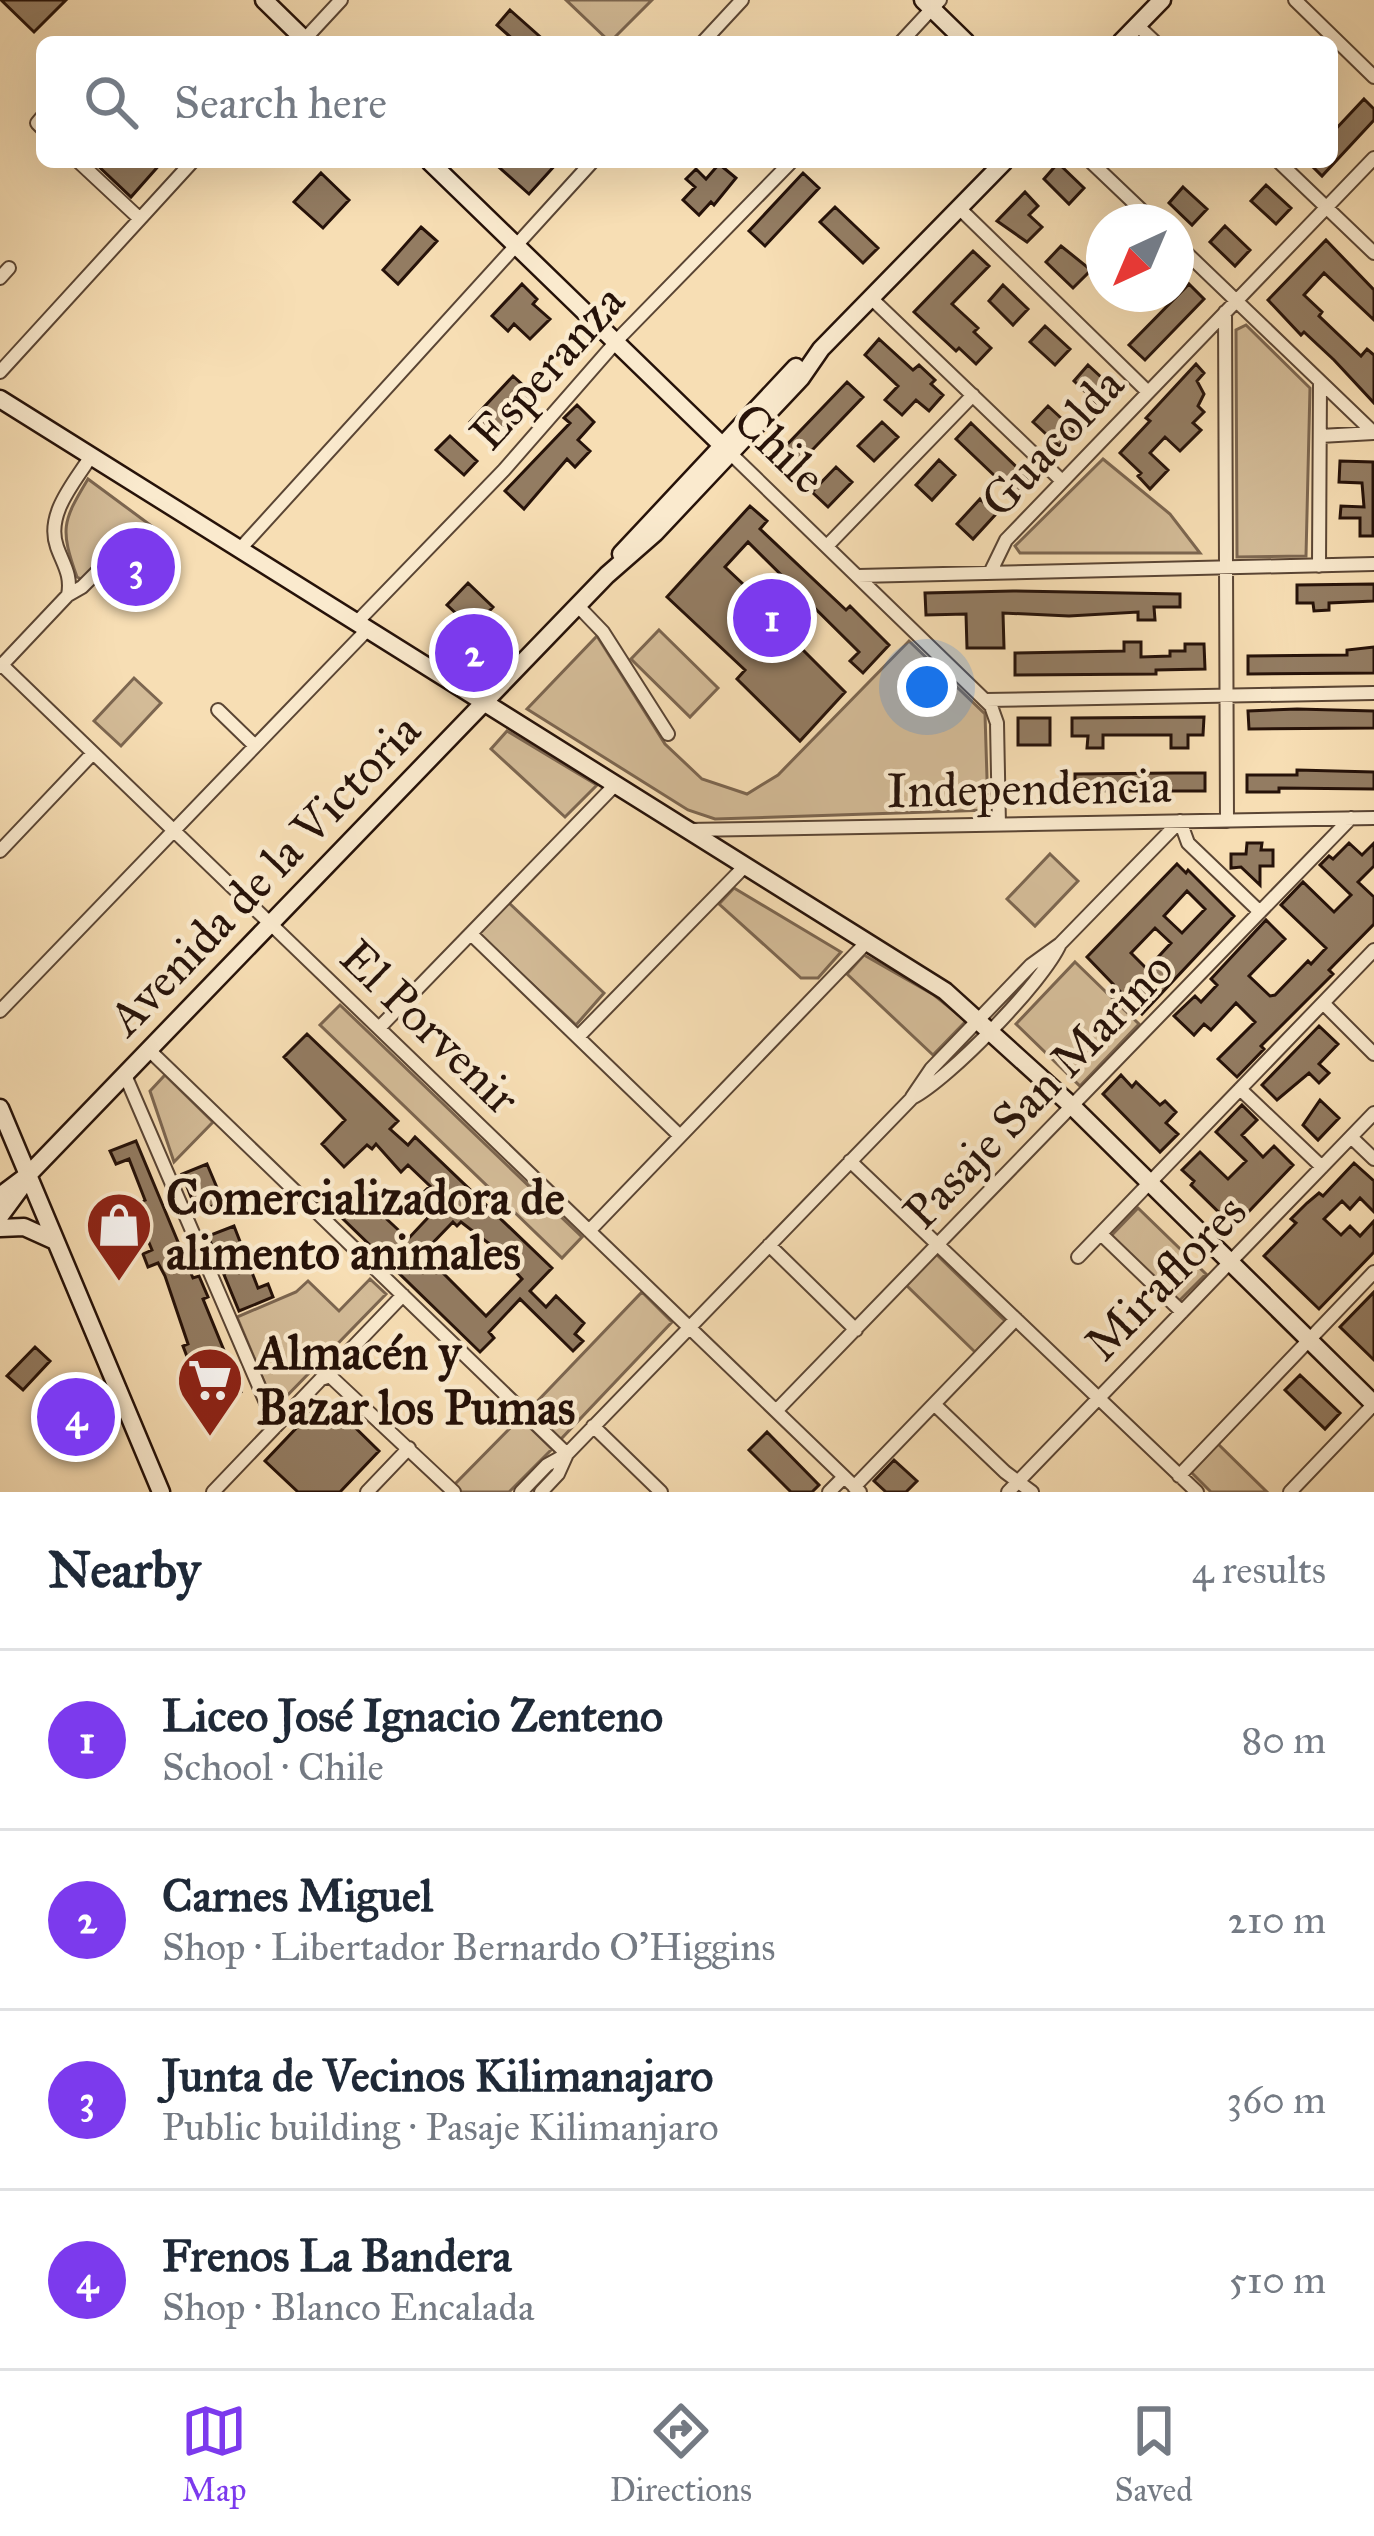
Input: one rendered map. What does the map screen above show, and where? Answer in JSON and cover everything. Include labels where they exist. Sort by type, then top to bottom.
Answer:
[{"type":"street","points":[[264,0],[300,36]]},
{"type":"street","points":[[309,36],[341,0]]},
{"type":"street","points":[[709,36],[742,0]]},
{"type":"street","points":[[1127,36],[1162,0]]},
{"type":"street","points":[[1294,0],[1331,36]]},
{"type":"street","points":[[906,36],[932,3],[961,36]]},
{"type":"street","points":[[1137,26],[1148,36]]},
{"type":"street","points":[[1338,42],[1374,77]]},
{"type":"street","name":"Guacolda","points":[[990,573],[1001,546],[1374,158]]},
{"type":"street","points":[[86,168],[140,218]]},
{"type":"street","points":[[0,371],[186,168]]},
{"type":"street","name":"Chile","points":[[436,168],[986,700]]},
{"type":"street","points":[[240,549],[586,168]]},
{"type":"street","name":"Esperanza","points":[[0,1011],[255,746],[615,343],[785,168]]},
{"type":"street","name":"Avenida de la Victoria","points":[[0,1196],[28,1175],[607,575],[655,533],[726,449],[801,378],[821,349],[998,168]]},
{"type":"street","points":[[1097,168],[1135,204]]},
{"type":"street","points":[[1285,168],[1374,254]]},
{"type":"street","points":[[959,208],[1148,392]]},
{"type":"street","points":[[1194,260],[1374,433]]},
{"type":"street","points":[[871,298],[1062,482]]},
{"type":"street","points":[[1225,312],[1227,820]]},
{"type":"street","points":[[1319,566],[1320,384]]},
{"type":"street","points":[[827,546],[973,395]]},
{"type":"street","points":[[0,399],[945,991],[984,1023],[1374,1404],[1290,1492]]},
{"type":"street","points":[[1320,436],[1374,433]]},
{"type":"street","points":[[68,595],[69,575],[54,526],[91,456]]},
{"type":"street","points":[[1,666],[68,595],[109,560]]},
{"type":"street","points":[[858,576],[1374,565]]},
{"type":"street","points":[[578,605],[602,632],[668,734]]},
{"type":"street","name":"El Porvenir","points":[[1,666],[853,1485]]},
{"type":"street","points":[[999,825],[997,723],[986,700],[1374,693]]},
{"type":"street","points":[[218,710],[255,746]]},
{"type":"street","points":[[0,850],[93,753]]},
{"type":"street","points":[[379,1028],[614,786]]},
{"type":"street","name":"Pasaje San Marino","points":[[776,1412],[1351,818]]},
{"type":"street","name":"Independencia","points":[[686,830],[1374,818]]},
{"type":"street","points":[[521,1492],[547,1465],[567,1454],[912,1098],[934,1084],[984,1023],[1040,976],[1060,944],[1180,821],[1189,843],[1260,911]]},
{"type":"street","points":[[578,1037],[744,867]]},
{"type":"street","points":[[471,934],[680,1136]]},
{"type":"street","points":[[589,1231],[866,943]]},
{"type":"street","points":[[1078,1257],[1374,950]]},
{"type":"street","points":[[1322,1003],[1374,1054]]},
{"type":"street","points":[[149,1049],[567,1454]]},
{"type":"street","points":[[124,1075],[276,1426]]},
{"type":"street","points":[[1240,1089],[1322,1167]]},
{"type":"street","points":[[0,1108],[161,1492]]},
{"type":"street","name":"Miraflores","points":[[1013,1487],[1374,1113]]},
{"type":"street","points":[[1351,1137],[1374,1159]]},
{"type":"street","points":[[850,1161],[1197,1492]]},
{"type":"street","name":"Avenida de la Victoria","points":[[0,1216],[28,1175]]},
{"type":"street","points":[[0,1228],[24,1227],[55,1240]]},
{"type":"street","points":[[1101,1234],[1182,1312]]},
{"type":"street","points":[[769,1245],[856,1330]]},
{"type":"street","points":[[1180,1476],[1374,1272]]},
{"type":"street","points":[[213,1492],[330,1376],[403,1295]]},
{"type":"street","points":[[829,1492],[853,1485],[1016,1319]]},
{"type":"street","points":[[330,1376],[454,1492]]},
{"type":"street","points":[[934,1404],[1013,1487],[1033,1492]]},
{"type":"street","points":[[593,1426],[661,1492]]},
{"type":"street","points":[[367,1492],[409,1448]]},
{"type":"street","points":[[541,1492],[558,1474],[567,1454]]},
{"type":"shaded area","points":[[566,0],[652,0],[616,36],[604,36]]},
{"type":"shaded area","points":[[1246,325],[1310,388],[1306,556],[1237,557],[1236,330]]},
{"type":"shaded area","points":[[1103,459],[1170,514],[1200,553],[1020,553],[1015,546]]},
{"type":"shaded area","points":[[88,479],[157,530],[139,551],[126,541],[87,582],[77,577],[66,526]]},
{"type":"shaded area","points":[[659,630],[718,688],[690,717],[631,659]]},
{"type":"shaded area","points":[[597,636],[665,744],[702,779],[747,794],[778,775],[909,641],[985,714],[988,810],[715,819],[688,810],[527,709]]},
{"type":"shaded area","points":[[134,678],[161,703],[121,746],[94,721]]},
{"type":"shaded area","points":[[507,731],[597,785],[565,817],[491,749]]},
{"type":"shaded area","points":[[1050,854],[1078,881],[1035,926],[1007,899]]},
{"type":"shaded area","points":[[734,888],[841,952],[818,978],[801,978],[719,904]]},
{"type":"shaded area","points":[[507,901],[604,993],[576,1025],[477,933]]},
{"type":"shaded area","points":[[864,955],[934,995],[966,1021],[933,1055],[847,974]]},
{"type":"shaded area","points":[[1075,962],[1139,1024],[1080,1086],[1016,1024]]},
{"type":"shaded area","points":[[340,1005],[582,1237],[562,1258],[320,1025]]},
{"type":"shaded area","points":[[165,1075],[213,1122],[174,1162],[150,1091]]},
{"type":"shaded area","points":[[1138,1208],[1206,1274],[1177,1303],[1110,1237]]},
{"type":"shaded area","points":[[935,1253],[1005,1321],[975,1352],[905,1284]]},
{"type":"shaded area","points":[[370,1279],[386,1294],[275,1408],[237,1317],[296,1292],[308,1281],[339,1311]]},
{"type":"shaded area","points":[[642,1292],[672,1322],[560,1440],[529,1410]]},
{"type":"shaded area","points":[[520,1418],[552,1449],[509,1492],[461,1492],[454,1485]]},
{"type":"shaded area","points":[[1215,1441],[1267,1492],[1211,1492],[1188,1469]]},
{"type":"building","points":[[1,0],[66,0],[34,32]]},
{"type":"building","points":[[510,10],[539,36],[509,36],[497,25]]},
{"type":"building","points":[[1364,99],[1374,109],[1374,120],[1338,159],[1338,127]]},
{"type":"building","points":[[100,168],[157,168],[131,197]]},
{"type":"building","points":[[500,168],[553,168],[529,194]]},
{"type":"building","points":[[716,168],[724,168],[736,178],[699,215],[683,200],[695,187],[686,179],[696,169],[706,179]]},
{"type":"building","points":[[1054,168],[1063,168],[1084,188],[1069,204],[1044,179]]},
{"type":"building","points":[[321,173],[349,200],[323,228],[294,202]]},
{"type":"building","points":[[803,173],[819,188],[765,246],[749,231]]},
{"type":"building","points":[[1266,185],[1291,208],[1276,224],[1251,201]]},
{"type":"building","points":[[1183,187],[1207,209],[1194,223],[1194,204],[1169,203]]},
{"type":"building","points":[[1025,192],[1038,206],[1029,215],[1042,227],[1027,242],[997,221]]},
{"type":"building","points":[[835,207],[878,248],[863,263],[820,222]]},
{"type":"building","points":[[1225,226],[1250,250],[1235,266],[1210,242]]},
{"type":"building","points":[[421,227],[437,241],[398,284],[383,270]]},
{"type":"building","points":[[1326,240],[1374,290],[1374,320],[1324,273],[1304,295],[1361,356],[1367,349],[1374,355],[1374,403],[1268,300]]},
{"type":"building","points":[[1061,246],[1086,266],[1086,275],[1073,288],[1046,262]]},
{"type":"building","points":[[973,251],[989,266],[952,304],[991,348],[976,364],[914,312]]},
{"type":"building","points":[[522,284],[537,299],[533,304],[550,319],[530,339],[514,324],[508,331],[492,316]]},
{"type":"building","points":[[1003,285],[1028,309],[1013,325],[989,301]]},
{"type":"building","points":[[1194,289],[1204,299],[1194,309]]},
{"type":"building","points":[[1161,312],[1191,312],[1145,360],[1129,345]]},
{"type":"building","points":[[1045,326],[1070,349],[1055,365],[1030,342]]},
{"type":"building","points":[[879,339],[913,370],[919,365],[935,380],[931,384],[943,395],[929,411],[916,400],[902,415],[885,400],[898,386],[865,355]]},
{"type":"building","points":[[1196,364],[1204,373],[1197,381],[1204,394],[1198,406],[1204,412],[1193,423],[1201,430],[1180,451],[1165,437],[1150,453],[1168,470],[1150,489],[1120,453]]},
{"type":"building","points":[[1088,365],[1113,388],[1098,404],[1074,381]]},
{"type":"building","points":[[513,376],[535,396],[507,429],[503,426],[490,440],[470,422]]},
{"type":"building","points":[[847,382],[863,397],[795,468],[779,453]]},
{"type":"building","points":[[577,405],[594,422],[578,440],[590,451],[575,467],[567,459],[524,509],[505,491],[570,423],[564,418]]},
{"type":"building","points":[[1048,406],[1074,430],[1059,446],[1033,422]]},
{"type":"building","points":[[882,422],[898,437],[874,461],[858,446]]},
{"type":"building","points":[[971,423],[1031,481],[1017,497],[956,439]]},
{"type":"building","points":[[450,436],[477,461],[464,475],[436,450]]},
{"type":"building","points":[[939,460],[955,475],[932,500],[916,485]]},
{"type":"building","points":[[1340,461],[1373,462],[1373,536],[1360,536],[1360,518],[1340,518],[1341,506],[1364,507],[1362,483],[1339,482]]},
{"type":"building","points":[[836,467],[852,482],[828,507],[812,492]]},
{"type":"building","points":[[980,499],[996,514],[973,539],[957,524]]},
{"type":"building","points":[[750,506],[767,521],[760,529],[889,645],[863,673],[850,661],[859,652],[748,542],[725,567],[781,620],[777,624],[845,692],[800,741],[737,679],[745,670],[667,597]]},
{"type":"building","points":[[468,583],[493,607],[469,633],[488,650],[474,666],[446,642],[464,621],[447,605]]},
{"type":"building","points":[[1374,584],[1374,601],[1329,603],[1329,610],[1314,611],[1313,603],[1297,603],[1297,585]]},
{"type":"building","points":[[925,593],[1180,594],[1180,607],[1154,607],[1155,620],[1138,620],[1138,612],[1003,613],[1004,648],[967,648],[966,614],[926,615]]},
{"type":"building","points":[[1124,642],[1141,642],[1141,657],[1170,656],[1170,651],[1185,651],[1185,644],[1204,644],[1205,669],[1015,675],[1015,653],[1124,651]]},
{"type":"building","points":[[1374,647],[1374,673],[1248,674],[1248,656],[1347,655],[1347,650]]},
{"type":"building","points":[[1248,711],[1374,711],[1374,728],[1249,729]]},
{"type":"building","points":[[1204,717],[1203,735],[1188,735],[1188,748],[1171,748],[1171,735],[1103,735],[1103,748],[1087,748],[1088,736],[1072,736],[1072,718]]},
{"type":"building","points":[[1018,718],[1050,718],[1050,745],[1018,745]]},
{"type":"building","points":[[1297,770],[1374,772],[1374,789],[1247,792],[1247,775],[1297,775]]},
{"type":"building","points":[[1205,773],[1205,791],[1075,791],[1075,774]]},
{"type":"building","points":[[1247,843],[1262,843],[1261,850],[1273,850],[1273,866],[1260,866],[1260,885],[1241,867],[1231,868],[1231,854],[1246,854]]},
{"type":"building","points":[[1349,843],[1362,855],[1374,843],[1374,866],[1358,882],[1374,897],[1374,924],[1237,1077],[1218,1059],[1255,1022],[1236,1003],[1211,1030],[1204,1024],[1194,1035],[1174,1016],[1195,996],[1201,1002],[1217,985],[1211,979],[1266,920],[1285,939],[1249,976],[1270,996],[1308,961],[1311,964],[1326,948],[1281,905],[1303,882],[1334,912],[1351,895],[1320,865]]},
{"type":"building","points":[[1177,864],[1234,916],[1142,1014],[1087,957]],"holes":[[[1187,891],[1205,909],[1182,933],[1164,916]],[[1155,928],[1171,943],[1147,969],[1131,953]]]},
{"type":"building","points":[[1319,1026],[1338,1044],[1319,1064],[1329,1073],[1319,1083],[1309,1073],[1277,1100],[1262,1085]]},
{"type":"building","points":[[307,1034],[398,1121],[390,1129],[408,1145],[415,1137],[552,1268],[530,1291],[546,1307],[556,1296],[584,1323],[575,1334],[583,1341],[573,1351],[520,1299],[489,1332],[494,1338],[480,1352],[341,1217],[362,1196],[408,1239],[436,1209],[421,1195],[430,1186],[408,1165],[401,1172],[376,1144],[372,1149],[367,1145],[344,1167],[322,1144],[345,1120],[284,1057]],"holes":[[[453,1222],[457,1226],[461,1222],[491,1245],[522,1279],[486,1316],[423,1253]]]},
{"type":"building","points":[[1121,1075],[1132,1087],[1136,1082],[1160,1105],[1165,1101],[1176,1112],[1166,1123],[1178,1134],[1160,1152],[1103,1094]]},
{"type":"building","points":[[1320,1100],[1339,1118],[1318,1140],[1303,1125]]},
{"type":"building","points":[[1242,1105],[1257,1120],[1242,1135],[1263,1157],[1274,1146],[1293,1165],[1234,1227],[1182,1170],[1200,1152],[1228,1179],[1246,1161],[1216,1132]]},
{"type":"building","points":[[136,1141],[193,1278],[199,1276],[208,1297],[203,1299],[241,1392],[225,1399],[212,1368],[194,1375],[165,1276],[158,1263],[148,1267],[143,1254],[152,1250],[133,1204],[145,1200],[129,1159],[116,1164],[110,1151]]},
{"type":"building","points":[[1354,1163],[1374,1181],[1374,1212],[1360,1198],[1350,1209],[1342,1201],[1324,1219],[1341,1235],[1350,1226],[1360,1236],[1374,1221],[1374,1252],[1319,1309],[1264,1256],[1296,1223],[1291,1219],[1319,1193],[1323,1196]]},
{"type":"building","points":[[207,1164],[223,1202],[197,1212],[182,1174]]},
{"type":"building","points":[[234,1226],[258,1288],[268,1284],[273,1297],[239,1311],[208,1236]]},
{"type":"building","points":[[1374,1292],[1374,1360],[1340,1327]]},
{"type":"building","points":[[35,1347],[50,1361],[23,1390],[7,1376]]},
{"type":"building","points":[[1300,1375],[1340,1413],[1325,1429],[1285,1390]]},
{"type":"building","points":[[325,1398],[379,1451],[340,1492],[298,1492],[265,1461]]},
{"type":"building","points":[[767,1432],[819,1485],[812,1492],[791,1492],[749,1450]]},
{"type":"building","points":[[894,1460],[917,1481],[906,1492],[886,1492],[874,1481]]},
{"type":"place","name":"Junta de Vecinos Kilimanajaro","points":[[136,567]]},
{"type":"place","name":"Liceo José Ignacio Zenteno","points":[[772,618]]},
{"type":"place","name":"Carnes Miguel","points":[[474,653]]},
{"type":"place","name":"Comercializadora de alimento animales","points":[[119,1284]]},
{"type":"place","name":"Frenos La Bandera","points":[[76,1417]]},
{"type":"place","name":"Almacén y Bazar los Pumas","points":[[210,1439]]}]
